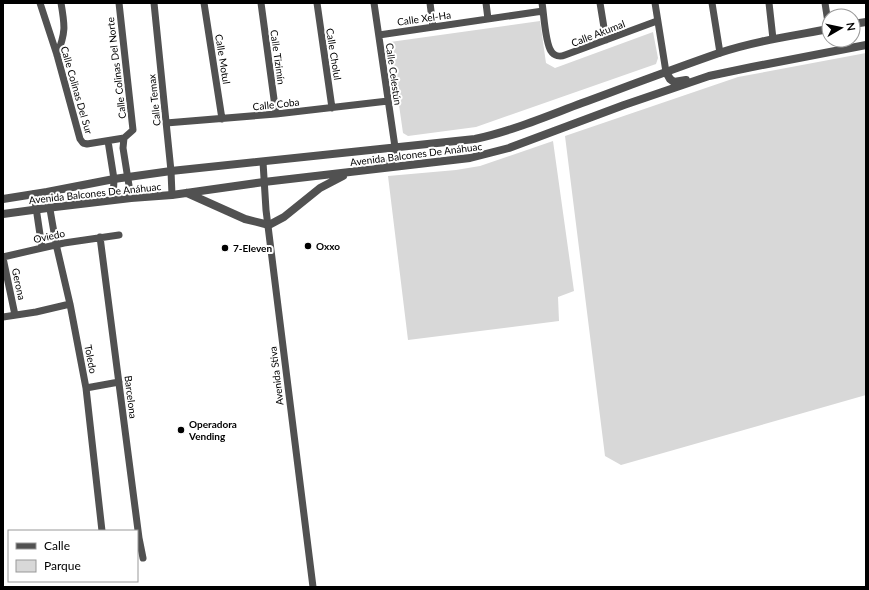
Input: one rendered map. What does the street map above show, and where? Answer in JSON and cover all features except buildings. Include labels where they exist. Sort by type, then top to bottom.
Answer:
[{"type":"street","name":"Calle Colinas Del Sur","points":[[40,3],[57,55],[80,139],[83,143],[87,144],[124,138]]},
{"type":"street","points":[[57,55],[64,38],[64,22],[61,3]]},
{"type":"street","name":"Calle Colinas Del Norte","points":[[119,3],[133,125],[131,133],[124,138]]},
{"type":"street","name":"Calle Temax","points":[[154,3],[171,171],[172,195]]},
{"type":"street","name":"Calle Motul","points":[[204,3],[222,119]]},
{"type":"street","name":"Calle Tizimín","points":[[260,3],[276,114]]},
{"type":"street","name":"Calle Cholul","points":[[317,3],[332,108]]},
{"type":"street","name":"Calle Celestún","points":[[374,3],[395,147]]},
{"type":"street","points":[[430,3],[433,27]]},
{"type":"street","points":[[486,3],[488,19]]},
{"type":"street","points":[[600,3],[606,40]]},
{"type":"street","points":[[655,3],[666,72],[670,79],[674,82],[709,76]]},
{"type":"street","points":[[712,3],[720,53]]},
{"type":"street","points":[[769,3],[773,39]]},
{"type":"street","name":"Calle Xel-Ha","points":[[379,35],[488,19],[543,7]]},
{"type":"street","name":"Calle Akumal","points":[[543,7],[549,47],[554,54],[561,56],[657,21]]},
{"type":"street","name":"Avenida Balcones De Anáhuac","points":[[3,199],[50,192],[114,179],[171,171],[453,142],[493,135],[527,124],[720,53],[749,44],[821,30]]},
{"type":"street","name":"Avenida Balcones De Anáhuac","points":[[3,214],[113,200],[172,195],[264,182],[470,158],[498,152],[624,105],[709,76],[866,45]]},
{"type":"street","name":"Calle Coba","points":[[166,123],[276,114],[388,101]]},
{"type":"street","points":[[124,138],[123,148],[131,198]]},
{"type":"street","points":[[108,141],[114,179],[113,200]]},
{"type":"street","points":[[367,171],[383,166],[391,161],[394,156],[395,147]]},
{"type":"street","name":"Avenida Stiva","points":[[262,162],[313,587]]},
{"type":"street","points":[[187,193],[245,219],[269,225],[284,217],[320,188],[349,173]]},
{"type":"street","points":[[50,192],[52,207]]},
{"type":"street","points":[[31,195],[42,248]]},
{"type":"street","name":"Toledo","points":[[52,207],[56,244],[70,304],[86,388],[102,530]]},
{"type":"street","name":"Oviedo","points":[[3,257],[56,244],[119,235]]},
{"type":"street","name":"Barcelona","points":[[100,238],[137,530]]},
{"type":"street","name":"Gerona","points":[[3,257],[15,315]]},
{"type":"street","points":[[3,317],[70,304]]},
{"type":"street","points":[[86,388],[119,382]]},
{"type":"street","name":"Barcelona","points":[[138,538],[143,558]]},
{"type":"green space","points":[[540,21],[546,63],[555,68],[653,32],[658,58],[656,64],[476,127],[408,136],[403,133],[390,42]]},
{"type":"green space","points":[[866,53],[866,395],[621,465],[605,456],[565,136],[738,77]]},
{"type":"green space","points":[[553,141],[574,291],[558,297],[559,321],[408,340],[388,176],[456,170],[480,166]]},
{"type":"place","name":"Oxxo","points":[[308,246]]},
{"type":"place","name":"7-Eleven","points":[[225,248]]},
{"type":"place","name":"Operadora Vending","points":[[181,430]]}]
